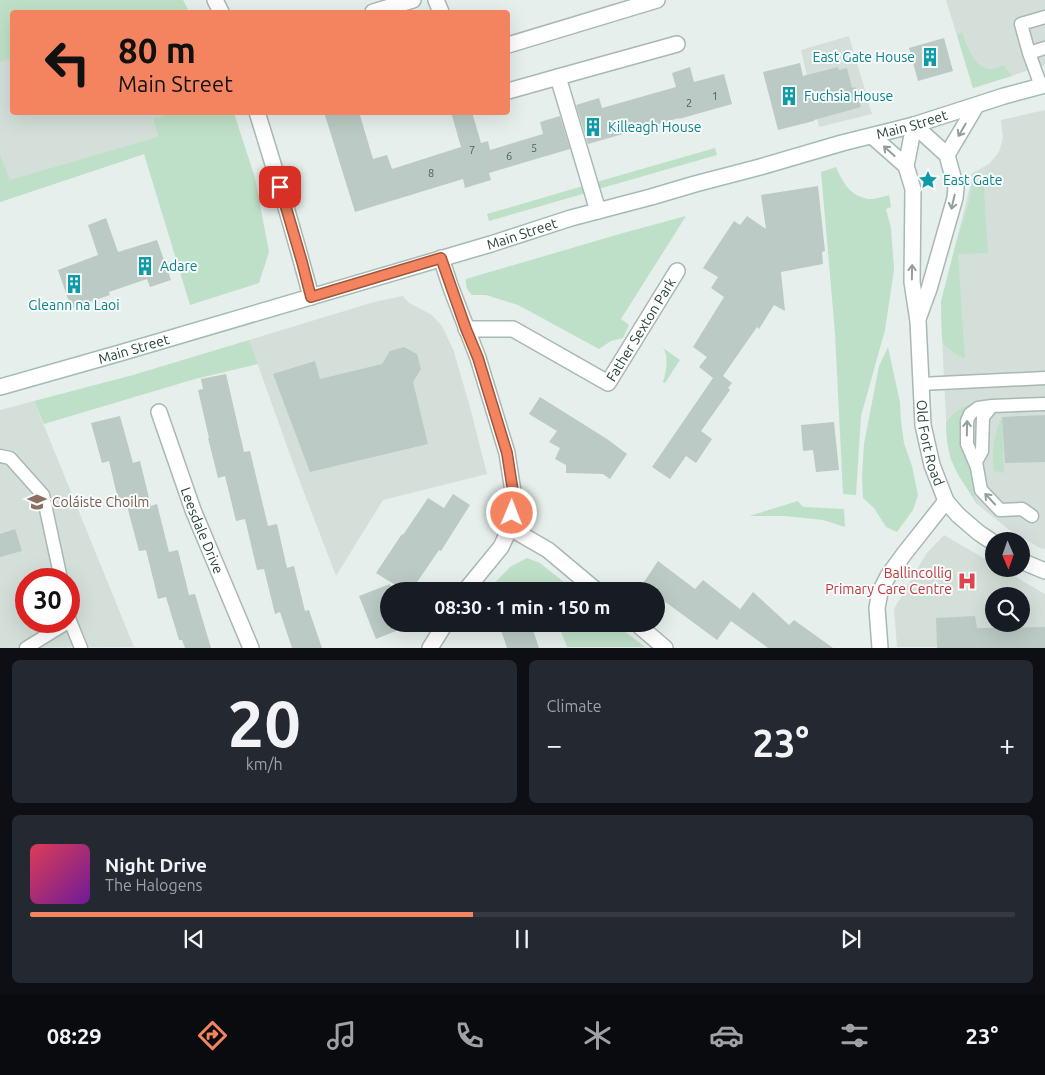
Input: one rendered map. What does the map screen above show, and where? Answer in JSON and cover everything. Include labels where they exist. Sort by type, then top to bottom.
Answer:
[{"type":"street","points":[[380,10],[413,0]]},
{"type":"street","points":[[510,43],[657,0]]},
{"type":"street","points":[[510,90],[677,44]]},
{"type":"street","points":[[558,77],[598,211]]},
{"type":"street","name":"Main Street","points":[[0,387],[491,244],[571,218],[914,125],[1004,96],[1043,86]]},
{"type":"street","points":[[947,155],[976,106]]},
{"type":"street","points":[[258,115],[311,297]]},
{"type":"street","points":[[914,125],[947,155],[956,188],[955,198],[929,289],[918,320]]},
{"type":"street","points":[[914,125],[906,166],[912,189],[912,282],[918,320]]},
{"type":"street","points":[[872,136],[906,166]]},
{"type":"street","points":[[441,258],[478,358],[507,453],[514,498],[510,528],[501,547],[473,582]]},
{"type":"street","name":"Father Sexton Park","points":[[466,329],[513,328],[608,383],[677,271]]},
{"type":"street","name":"Old Fort Road","points":[[918,320],[923,425],[932,465],[946,501],[958,515],[985,538]]},
{"type":"street","name":"Leesdale Drive","points":[[159,412],[193,510],[251,648]]},
{"type":"street","points":[[880,648],[877,608],[880,592],[888,576],[946,501]]},
{"type":"street","points":[[510,528],[548,550],[586,582]]},
{"type":"street","points":[[1030,564],[1045,571]]},
{"type":"street","points":[[430,648],[440,632]]},
{"type":"street","points":[[646,632],[665,648]]},
{"type":"lane","points":[[1043,86],[1029,53],[1021,24],[1045,17]]},
{"type":"lane","points":[[1029,53],[1045,48]]},
{"type":"lane","points":[[920,384],[1045,378]]},
{"type":"lane","points":[[1032,516],[1022,509],[1000,510],[981,490],[976,462],[982,451],[983,417],[992,406],[1045,404]]},
{"type":"lane","points":[[0,456],[10,458],[43,496],[59,568]]},
{"type":"lane","points":[[26,648],[48,633]]},
{"type":"lane","points":[[74,633],[80,648]]},
{"type":"shaded area","points":[[0,0],[183,0],[188,10],[10,10],[10,115],[164,115],[153,118],[158,136],[144,154],[0,202]]},
{"type":"shaded area","points":[[946,0],[1045,0],[1045,65],[973,88]]},
{"type":"shaded area","points":[[849,36],[872,114],[819,127],[801,50]]},
{"type":"shaded area","points":[[1045,110],[1045,549],[1030,542],[1030,532],[1013,532],[977,504],[950,458],[947,437],[941,302],[972,179],[971,174],[989,164],[999,152],[1003,138],[1001,120]]},
{"type":"shaded area","points":[[403,296],[409,303],[432,315],[442,326],[453,349],[487,474],[383,500],[336,576],[249,340],[374,302]]},
{"type":"shaded area","name":"Coláiste Choilm","points":[[34,401],[134,647],[0,648],[0,410]]},
{"type":"shaded area","name":"Ballincollig Primary Care Centre","points":[[944,535],[985,559],[985,578],[1017,578],[1045,594],[1045,647],[897,647],[894,609],[926,554]]},
{"type":"green space","points":[[0,0],[183,0],[188,10],[10,10],[10,59],[0,62]]},
{"type":"green space","points":[[962,32],[972,55],[980,65],[991,69],[1003,65],[1012,76],[973,88],[957,35]]},
{"type":"green space","points":[[164,115],[235,115],[255,178],[269,252],[259,283],[190,305],[144,154],[0,202],[0,155],[10,180],[158,137],[153,118]]},
{"type":"green space","points":[[715,148],[717,155],[595,190],[593,183]]},
{"type":"green space","points":[[836,167],[841,178],[852,192],[869,199],[889,195],[891,207],[886,209],[891,228],[894,270],[885,330],[861,416],[856,495],[843,494],[835,333],[821,172]]},
{"type":"green space","points":[[983,173],[988,253],[958,254],[965,358],[945,346],[942,339],[941,302],[970,198],[972,179]]},
{"type":"green space","points":[[583,186],[586,193],[489,221],[487,214]]},
{"type":"green space","points":[[686,216],[621,319],[629,325],[623,338],[611,341],[599,349],[518,305],[486,295],[472,295],[467,288],[466,279]]},
{"type":"green space","points":[[249,340],[258,364],[195,379],[44,424],[34,401],[133,375]]},
{"type":"green space","points":[[888,347],[900,402],[904,443],[912,466],[918,495],[913,510],[897,532],[886,527],[874,508],[863,498],[864,444],[879,366]]},
{"type":"green space","points":[[663,348],[680,360],[665,383],[663,382],[666,360]]},
{"type":"green space","points":[[987,402],[965,415],[959,429],[960,448],[969,466],[977,504],[953,464],[948,445],[946,422],[964,407]]},
{"type":"green space","points":[[1002,417],[1004,473],[994,471],[993,458],[995,436]]},
{"type":"green space","points":[[798,501],[804,507],[844,509],[845,527],[823,520],[785,516],[749,516]]},
{"type":"green space","points":[[527,558],[540,563],[564,582],[496,582],[510,567]]},
{"type":"green space","points":[[561,632],[625,632],[645,647],[567,647]]},
{"type":"building","name":"East Gate House","points":[[944,38],[953,71],[918,81],[909,48]]},
{"type":"building","points":[[800,63],[803,76],[838,67],[839,70],[847,68],[852,88],[855,87],[861,107],[778,130],[763,72]]},
{"type":"building","points":[[690,67],[694,82],[724,74],[732,104],[588,144],[576,105],[599,98],[602,108],[676,87],[672,73]]},
{"type":"building","points":[[325,115],[360,115],[373,159],[387,155],[392,169],[461,147],[452,115],[473,115],[481,143],[488,141],[490,150],[543,134],[540,122],[560,116],[570,149],[489,173],[491,180],[465,188],[463,179],[355,212]]},
{"type":"building","points":[[818,186],[825,251],[822,252],[823,264],[781,272],[785,311],[774,305],[759,329],[757,327],[723,376],[732,383],[728,388],[730,390],[701,431],[712,439],[696,463],[686,456],[670,479],[652,467],[713,378],[699,367],[707,357],[693,347],[724,297],[711,288],[718,277],[703,268],[734,221],[740,225],[747,216],[766,229],[761,195]]},
{"type":"building","points":[[106,218],[118,252],[157,240],[171,280],[150,287],[147,279],[109,292],[110,295],[72,308],[58,270],[98,255],[88,225]]},
{"type":"building","points":[[404,347],[417,354],[421,369],[413,382],[428,444],[310,472],[273,374],[315,361],[320,379],[382,364],[390,351]]},
{"type":"building","points":[[226,374],[244,452],[250,451],[268,526],[277,524],[287,568],[294,566],[305,611],[309,610],[322,648],[292,648],[280,612],[275,614],[264,569],[257,570],[245,519],[236,521],[225,476],[218,478],[198,390],[203,389],[201,379]]},
{"type":"building","points":[[540,397],[607,439],[627,454],[610,479],[603,474],[566,473],[566,465],[555,459],[560,448],[549,442],[557,431],[529,414]]},
{"type":"building","points":[[1045,415],[1045,462],[1005,463],[1002,417]]},
{"type":"building","points":[[120,416],[133,463],[140,461],[151,506],[157,504],[169,552],[178,550],[189,595],[195,594],[211,648],[185,648],[182,640],[179,640],[166,597],[158,599],[146,550],[139,551],[127,506],[120,508],[109,461],[102,463],[91,423]]},
{"type":"building","points":[[834,422],[839,470],[816,472],[813,450],[803,451],[801,425]]},
{"type":"building","points":[[453,494],[470,505],[441,551],[439,550],[417,582],[390,582],[376,573],[428,498],[444,508]]},
{"type":"building","points":[[15,529],[22,551],[0,557],[0,534]]},
{"type":"building","points":[[658,561],[695,589],[703,580],[740,609],[732,620],[753,592],[789,625],[794,620],[833,648],[768,648],[731,621],[717,640],[665,602],[665,582],[644,582]]},
{"type":"building","points":[[380,588],[380,632],[394,632],[376,639],[359,596]]},
{"type":"building","points":[[975,616],[977,628],[985,628],[985,632],[1030,632],[1030,627],[1045,627],[1045,648],[937,648],[936,618]]},
{"type":"building","points":[[502,632],[534,632],[539,648],[507,648]]},
{"type":"place","name":"East Gate House","points":[[930,57]]},
{"type":"place","name":"Fuchsia House","points":[[789,96]]},
{"type":"place","name":"Killeagh House","points":[[593,127]]},
{"type":"place","name":"East Gate","points":[[928,180]]},
{"type":"place","name":"Adare","points":[[145,266]]},
{"type":"place","name":"Gleann na Laoi","points":[[74,284]]},
{"type":"place","name":"Coláiste Choilm","points":[[37,502]]},
{"type":"place","name":"Ballincollig Primary Care Centre","points":[[967,581]]},
{"type":"route","points":[[280,187],[311,297],[441,258],[478,358],[507,453],[514,498],[512,513]]}]
